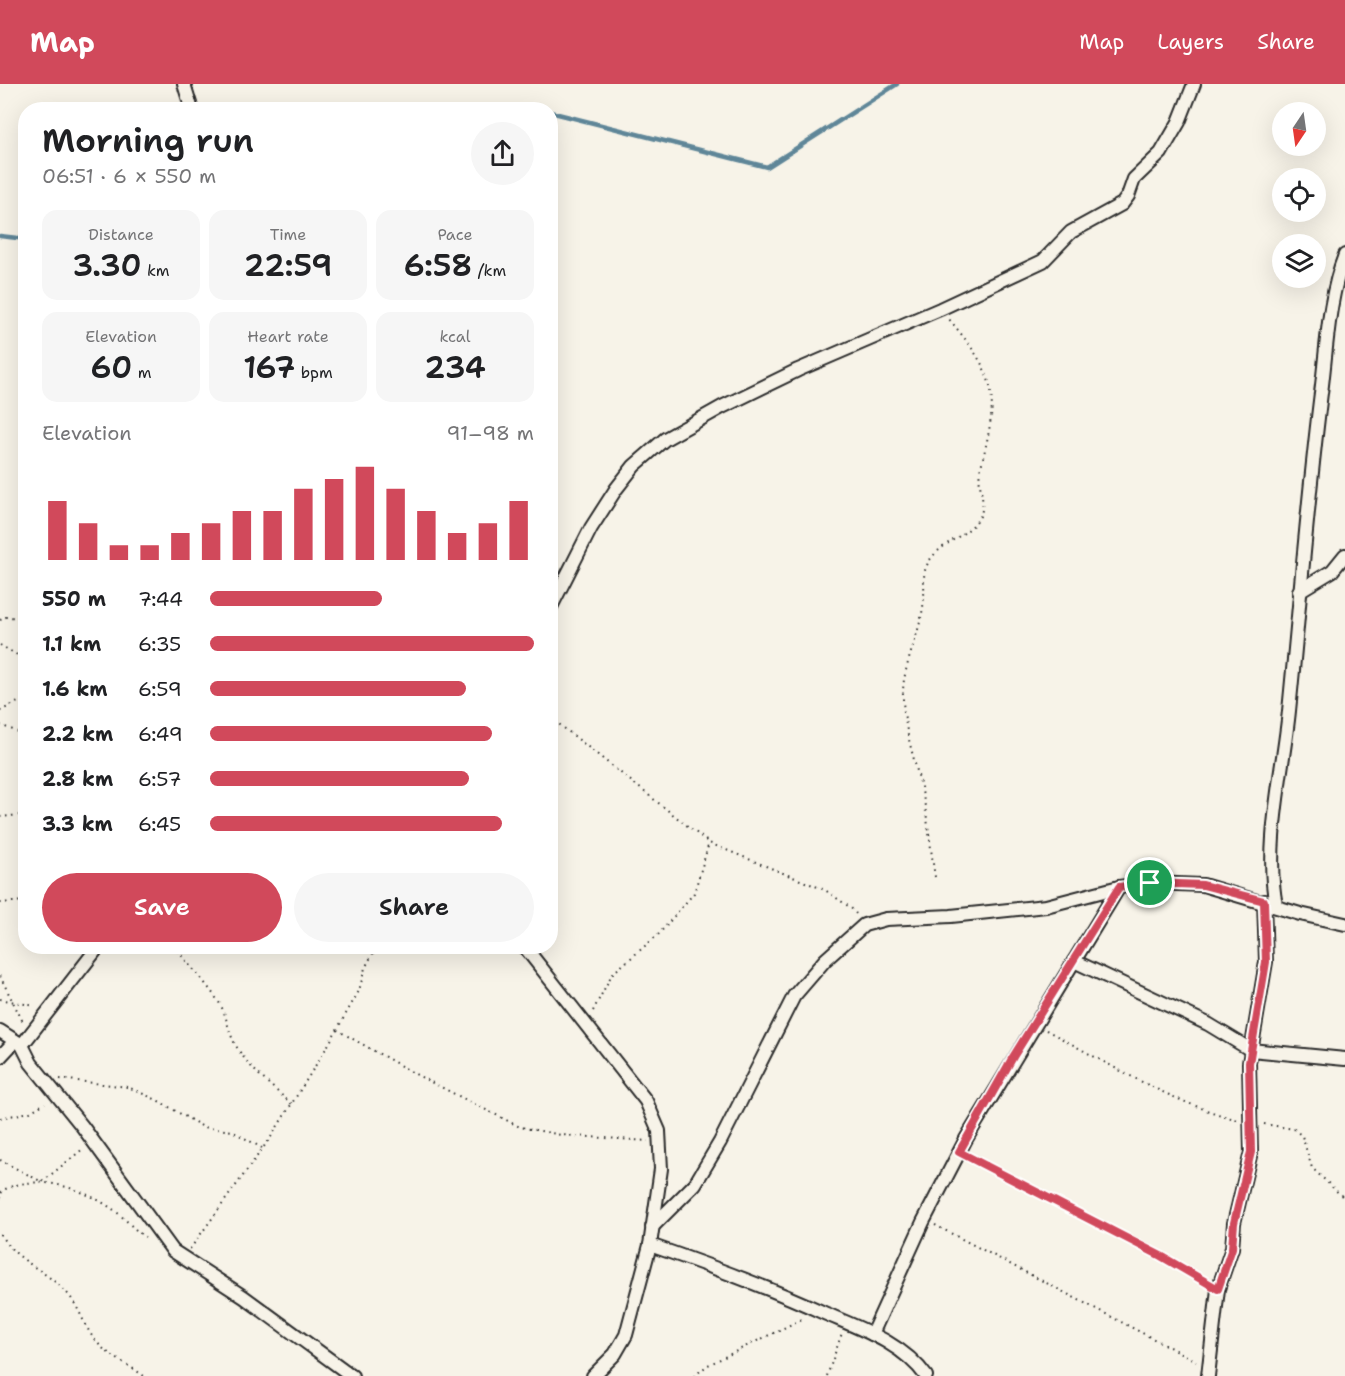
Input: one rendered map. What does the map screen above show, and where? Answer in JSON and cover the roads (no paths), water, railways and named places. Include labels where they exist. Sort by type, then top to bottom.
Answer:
[{"type":"street","points":[[184,84],[190,102]]},
{"type":"street","points":[[558,593],[591,528],[616,489],[634,466],[665,439],[722,407],[798,370],[940,309],[1043,261],[1071,232],[1122,204],[1128,196],[1134,179],[1161,153],[1179,122],[1194,84]]},
{"type":"street","points":[[1276,905],[1272,873],[1299,591],[1327,340],[1345,255]]},
{"type":"street","points":[[1299,591],[1332,571],[1345,555]]},
{"type":"street","points":[[652,1227],[695,1184],[720,1142],[794,996],[825,960],[864,925],[886,919],[951,916],[1046,906],[1119,887],[1150,883],[1203,885],[1345,924]]},
{"type":"street","points":[[872,1334],[924,1220],[959,1152],[1119,887]]},
{"type":"street","points":[[1208,1372],[1218,1289],[1232,1248],[1234,1223],[1247,1177],[1251,1152],[1251,1050],[1266,962],[1264,901]]},
{"type":"street","points":[[0,1057],[29,1034],[93,954]]},
{"type":"street","points":[[530,954],[646,1101],[659,1131],[661,1169],[650,1245],[626,1335],[615,1354],[598,1374]]},
{"type":"street","points":[[1074,961],[1208,1024],[1251,1050],[1345,1059]]},
{"type":"street","points":[[0,1031],[18,1043],[31,1063],[93,1141],[165,1241],[184,1259],[244,1298],[352,1376]]},
{"type":"street","points":[[650,1245],[720,1269],[872,1334],[909,1356],[926,1376]]},
{"type":"waterway","points":[[558,114],[767,167],[897,84]]},
{"type":"waterway","points":[[0,236],[18,238]]}]
